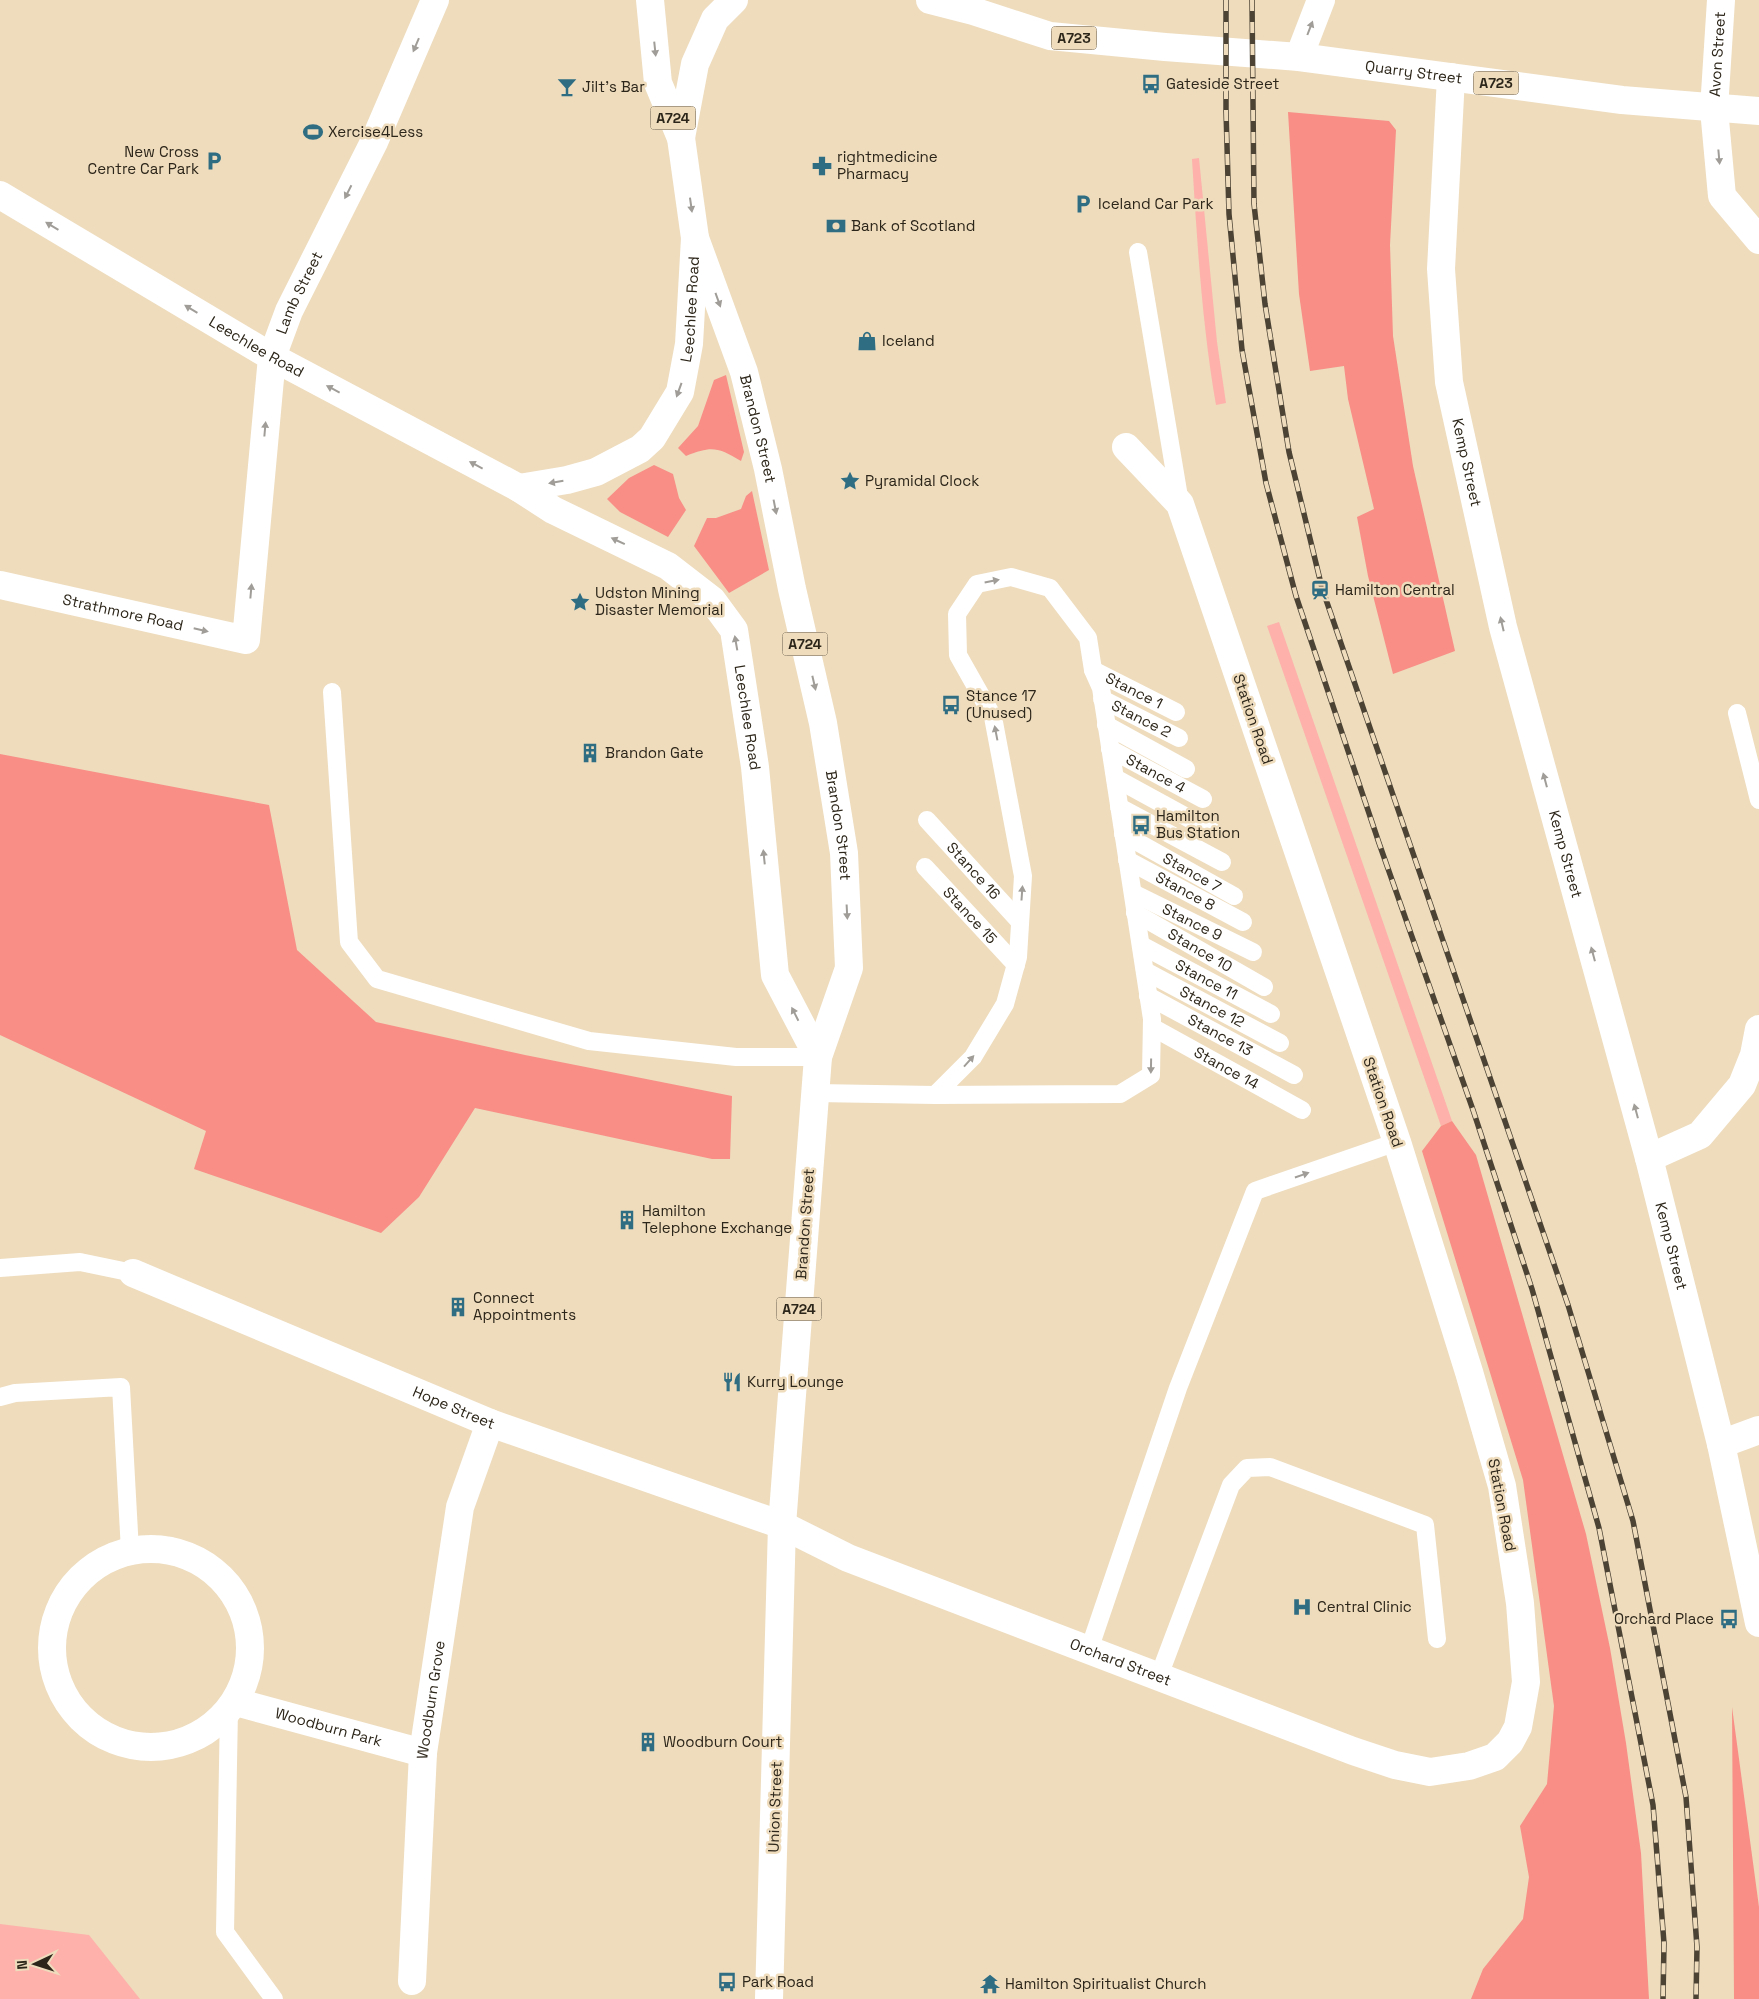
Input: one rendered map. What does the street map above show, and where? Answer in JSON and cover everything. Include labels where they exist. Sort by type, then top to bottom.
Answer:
[{"type":"street","name":"Lamb Street","points":[[246,640],[272,357],[289,310],[374,142],[435,0]]},
{"type":"street","name":"Brandon Street","points":[[650,0],[658,83],[681,138],[695,238],[744,372],[768,469],[792,589],[823,724],[844,853],[849,968],[818,1057],[782,1525]]},
{"type":"street","name":"Brandon Street","points":[[681,138],[695,64],[715,19],[734,0]]},
{"type":"street","name":"Quarry Street","points":[[930,0],[961,5],[1050,36],[1289,56],[1622,100],[1714,109]]},
{"type":"street","points":[[1289,56],[1321,0]]},
{"type":"street","name":"Avon Street","points":[[1714,109],[1721,0]]},
{"type":"street","name":"Kemp Street","points":[[1451,77],[1441,269],[1448,382],[1503,627],[1649,1158],[1721,1444],[1759,1623]]},
{"type":"street","points":[[1714,109],[1722,196],[1759,240]]},
{"type":"street","name":"A723","points":[[1714,109],[1759,111]]},
{"type":"street","name":"Leechlee Road","points":[[0,195],[272,357],[519,488],[553,510],[668,566],[712,600],[734,630],[755,767],[775,975],[818,1057]]},
{"type":"street","name":"Leechlee Road","points":[[519,488],[567,480],[596,472],[640,449],[652,438],[680,392],[689,344],[695,238]]},
{"type":"street","name":"Station Road","points":[[1126,446],[1180,504],[1397,1142],[1469,1372],[1502,1486],[1520,1603],[1526,1682],[1518,1727],[1510,1742],[1495,1757],[1469,1766]]},
{"type":"street","name":"Strathmore Road","points":[[0,585],[246,640]]},
{"type":"street","points":[[1649,1158],[1700,1135],[1742,1085],[1754,1056],[1759,1030]]},
{"type":"street","name":"Hope Street","points":[[133,1273],[490,1423],[782,1525]]},
{"type":"street","name":"Woodburn Grove","points":[[412,1981],[423,1753],[460,1507],[490,1423]]},
{"type":"street","points":[[1721,1444],[1759,1430]]},
{"type":"street","name":"Orchard Street","points":[[782,1525],[848,1558],[1353,1751],[1430,1772],[1469,1766]]},
{"type":"street","name":"Union Street","points":[[770,1999],[782,1525]]},
{"type":"street","points":[[154,1548],[189,1555],[218,1574],[240,1601],[250,1634],[249,1669],[232,1706],[212,1728],[182,1744],[147,1749],[113,1741],[84,1723],[63,1695],[51,1662],[53,1627],[66,1595],[89,1569],[120,1553],[130,1551],[154,1548]]},
{"type":"street","name":"Woodburn Park","points":[[232,1706],[423,1753]]},
{"type":"lane","points":[[1138,252],[1180,504]]},
{"type":"lane","points":[[816,1093],[935,1095],[1120,1094],[1151,1075],[1152,1019],[1101,688],[1093,670],[1088,638],[1050,588],[1011,577],[977,584],[957,614],[958,656],[993,717],[1023,876],[1016,965],[1005,1004],[973,1056],[935,1095]]},
{"type":"lane","name":"Stance 1","points":[[1093,670],[1176,712]]},
{"type":"lane","points":[[332,692],[349,942],[377,979],[589,1042],[736,1056],[818,1057]]},
{"type":"lane","name":"Stance 2","points":[[1102,699],[1179,738]]},
{"type":"lane","points":[[1737,713],[1759,800]]},
{"type":"lane","points":[[1106,725],[1186,769]]},
{"type":"lane","name":"Stance 4","points":[[1110,749],[1203,798]]},
{"type":"lane","points":[[1115,778],[1212,831]]},
{"type":"lane","points":[[1119,807],[1222,862]]},
{"type":"lane","name":"Stance 16","points":[[927,820],[1020,922]]},
{"type":"lane","name":"Stance 7","points":[[1123,834],[1234,896]]},
{"type":"lane","name":"Stance 8","points":[[1127,860],[1243,922]]},
{"type":"lane","name":"Stance 15","points":[[925,867],[1016,965]]},
{"type":"lane","name":"Stance 9","points":[[1133,893],[1253,952]]},
{"type":"lane","name":"Stance 10","points":[[1135,913],[1264,987]]},
{"type":"lane","name":"Stance 11","points":[[1141,945],[1271,1014]]},
{"type":"lane","name":"Stance 12","points":[[1144,971],[1280,1043]]},
{"type":"lane","name":"Stance 13","points":[[1148,996],[1294,1075]]},
{"type":"lane","name":"Stance 14","points":[[1152,1027],[1302,1110]]},
{"type":"lane","points":[[1089,1650],[1178,1388],[1256,1190],[1397,1142]]},
{"type":"lane","points":[[0,1268],[80,1262],[133,1273]]},
{"type":"lane","points":[[0,1397],[14,1393],[121,1387],[130,1551]]},
{"type":"lane","points":[[1158,1676],[1230,1485],[1247,1468],[1270,1467],[1425,1525],[1437,1639]]},
{"type":"lane","points":[[232,1706],[226,1932],[274,1999]]},
{"type":"shaded area","points":[[1288,112],[1389,121],[1396,130],[1390,245],[1393,336],[1413,466],[1455,651],[1393,674],[1368,576],[1357,517],[1374,509],[1348,399],[1344,366],[1310,371],[1299,294]]},
{"type":"shaded area","points":[[1199,158],[1217,342],[1226,403],[1216,405],[1204,313],[1196,221],[1192,159]]},
{"type":"shaded area","points":[[726,375],[744,452],[741,461],[726,453],[708,449],[686,456],[678,448],[698,426],[714,380]]},
{"type":"shaded area","points":[[654,465],[673,474],[679,498],[686,510],[668,537],[620,512],[607,499],[629,478]]},
{"type":"shaded area","points":[[752,491],[769,570],[729,593],[694,546],[707,518],[716,518],[741,509],[746,496]]},
{"type":"shaded area","points":[[1279,622],[1452,1121],[1441,1126],[1267,626]]},
{"type":"shaded area","points":[[0,754],[269,805],[297,950],[376,1022],[525,1055],[732,1096],[730,1159],[712,1159],[475,1108],[419,1197],[381,1233],[194,1169],[206,1131],[0,1035]]},
{"type":"shaded area","points":[[1452,1121],[1476,1155],[1586,1534],[1610,1648],[1626,1743],[1641,1853],[1649,1999],[1471,1999],[1483,1969],[1523,1919],[1529,1877],[1520,1826],[1547,1784],[1554,1706],[1523,1480],[1422,1151],[1441,1126]]},
{"type":"shaded area","points":[[1732,1707],[1759,1907],[1759,1999],[1734,1999]]},
{"type":"shaded area","points":[[0,1924],[89,1935],[140,1999],[0,1999]]},
{"type":"railway","points":[[1226,0],[1226,111],[1229,214],[1242,350],[1266,483],[1296,596],[1379,843],[1473,1110],[1532,1289],[1599,1528],[1653,1805],[1664,1943],[1663,1999]]},
{"type":"railway","points":[[1252,0],[1254,204],[1265,304],[1289,452],[1322,588],[1568,1305],[1633,1521],[1686,1797],[1697,1947],[1696,1999]]},
{"type":"place","name":"Gateside Street","points":[[1151,84]]},
{"type":"place","name":"Jilt's Bar","points":[[567,87]]},
{"type":"place","name":"Xercise4Less","points":[[313,132]]},
{"type":"place","name":"New Cross Centre Car Park","points":[[214,161]]},
{"type":"place","name":"rightmedicine Pharmacy","points":[[822,166]]},
{"type":"place","name":"Iceland Car Park","points":[[1083,204]]},
{"type":"place","name":"Bank of Scotland","points":[[836,226]]},
{"type":"place","name":"Iceland","points":[[867,341]]},
{"type":"place","name":"Pyramidal Clock","points":[[850,481]]},
{"type":"place","name":"Hamilton Central","points":[[1320,590]]},
{"type":"place","name":"Udston Mining Disaster Memorial","points":[[580,602]]},
{"type":"place","name":"Stance 17 (Unused)","points":[[951,705]]},
{"type":"place","name":"Brandon Gate","points":[[590,753]]},
{"type":"place","name":"Hamilton Bus Station","points":[[1141,825]]},
{"type":"place","name":"Hamilton Telephone Exchange","points":[[627,1220]]},
{"type":"place","name":"Connect Appointments","points":[[458,1307]]},
{"type":"place","name":"Kurry Lounge","points":[[732,1382]]},
{"type":"place","name":"Central Clinic","points":[[1302,1607]]},
{"type":"place","name":"Orchard Place","points":[[1729,1619]]},
{"type":"place","name":"Woodburn Court","points":[[648,1742]]},
{"type":"place","name":"Park Road","points":[[727,1982]]},
{"type":"place","name":"Hamilton Spiritualist Church","points":[[990,1984]]}]
